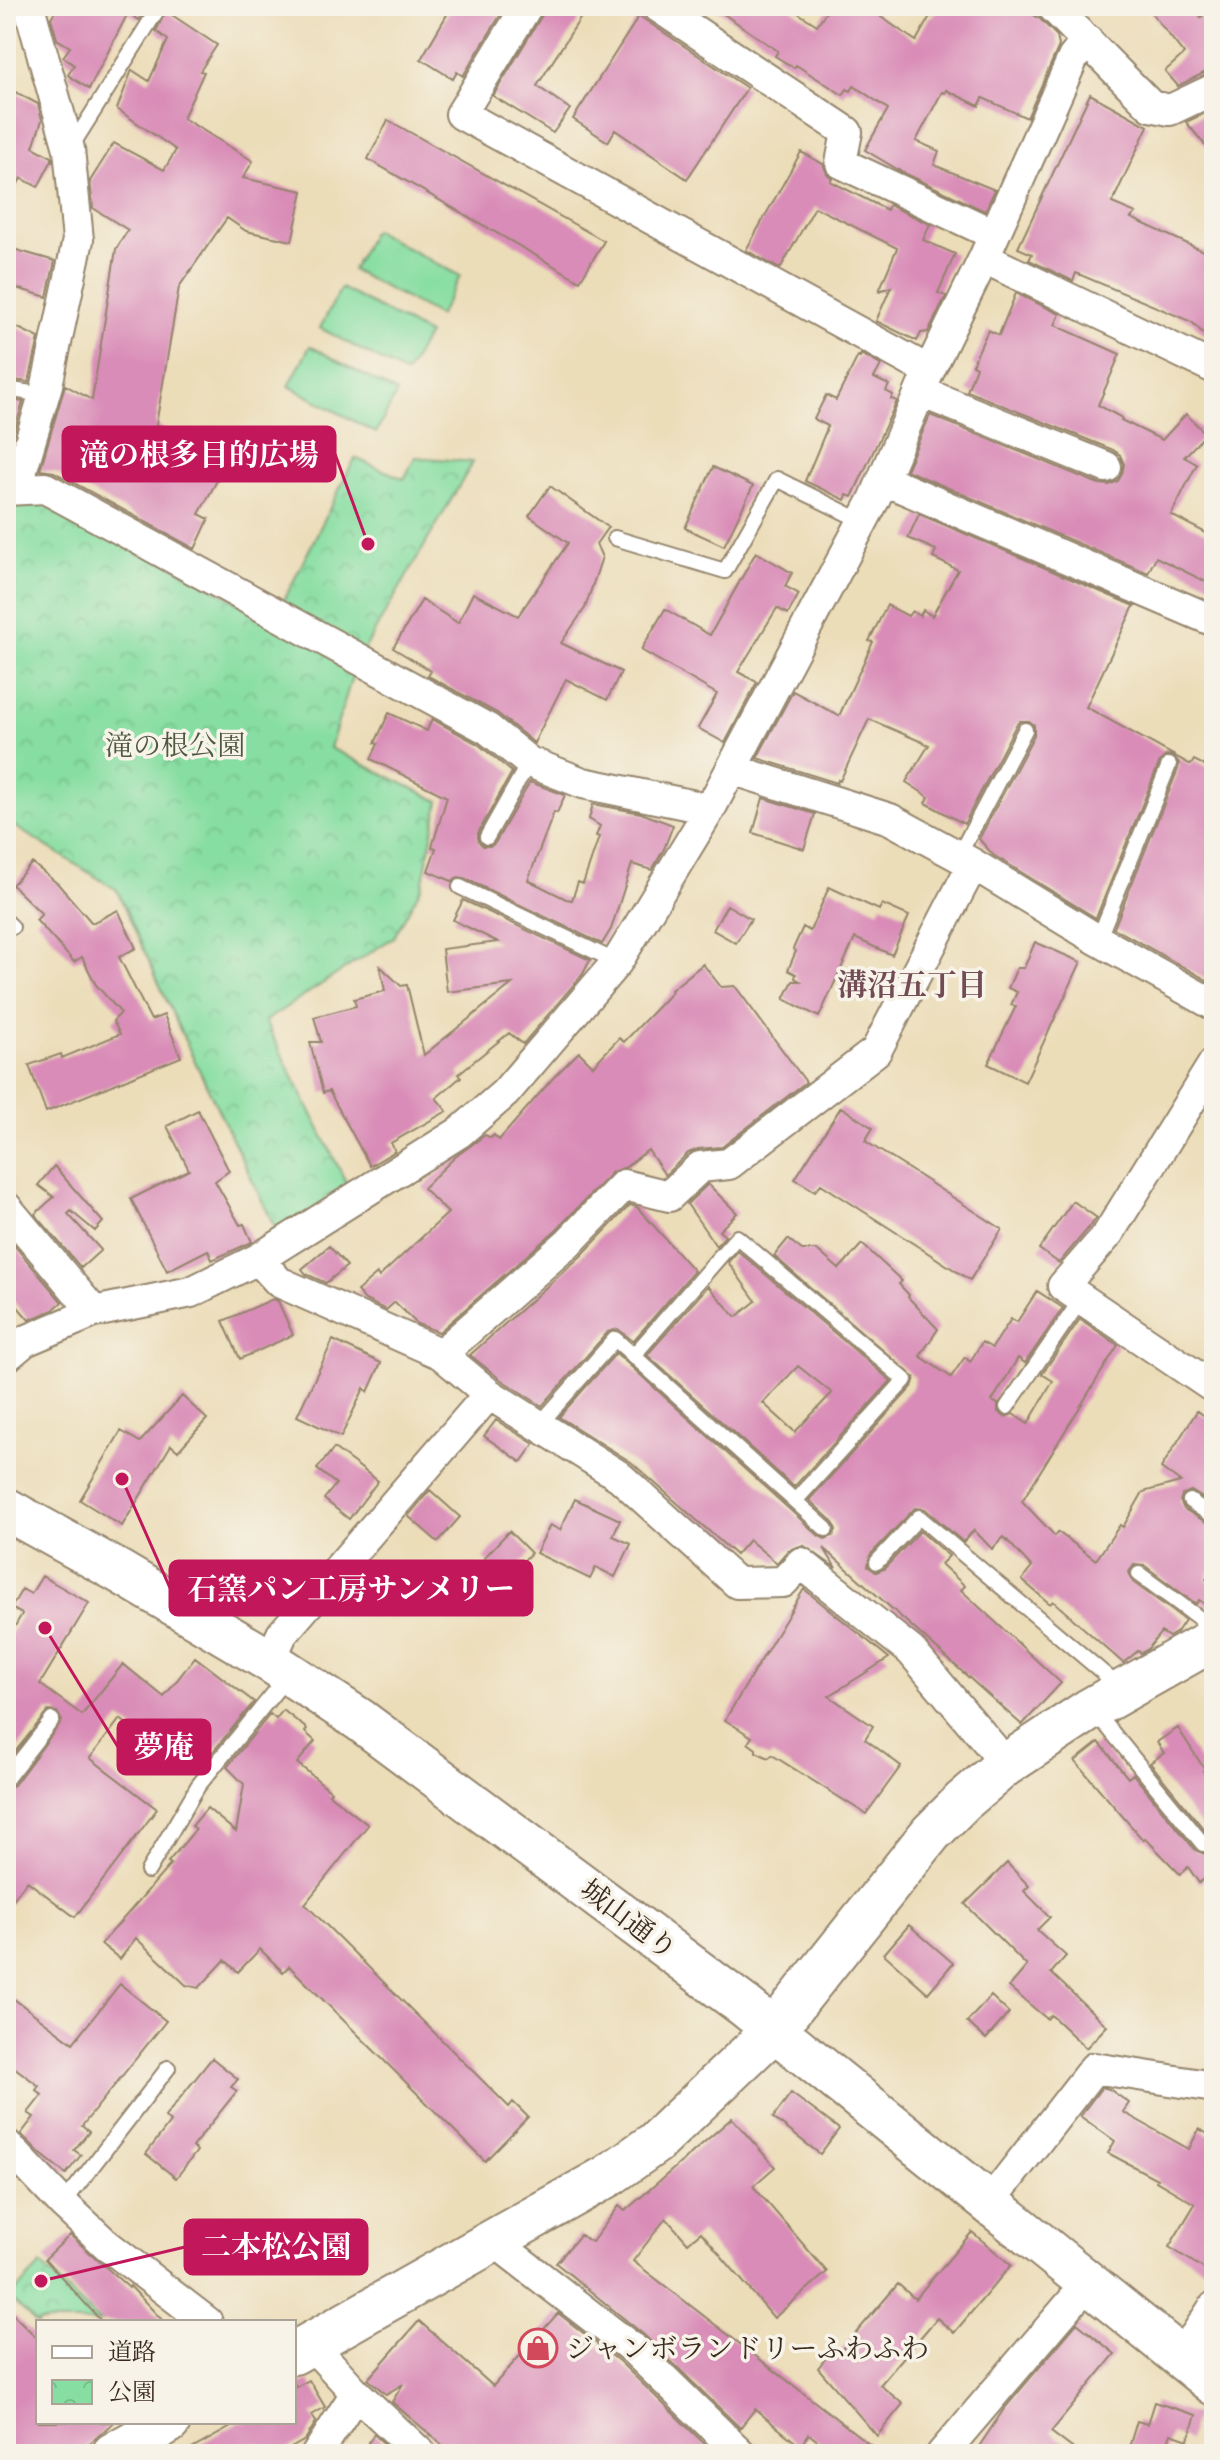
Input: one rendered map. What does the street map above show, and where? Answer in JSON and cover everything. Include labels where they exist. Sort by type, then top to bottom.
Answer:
[{"type":"street","points":[[29,6],[69,149],[78,240],[44,395],[11,489],[45,488],[488,729],[529,762],[583,783],[710,809]]},
{"type":"street","points":[[527,6],[461,114],[925,381],[1106,467]]},
{"type":"street","points":[[657,6],[847,132],[841,163],[1214,368]]},
{"type":"street","points":[[1052,6],[1151,106],[1170,110],[1214,89]]},
{"type":"street","points":[[6,1357],[25,1341],[94,1312],[191,1292],[258,1259],[460,1132],[505,1093],[617,962],[710,809],[884,480],[925,381],[1073,58],[1087,40]]},
{"type":"street","points":[[884,480],[1214,621]]},
{"type":"street","points":[[731,769],[890,819],[1214,1005]]},
{"type":"street","points":[[441,1354],[569,1242],[624,1185],[669,1196],[700,1167],[729,1164],[876,1051],[966,860]]},
{"type":"street","points":[[1214,1063],[1108,1234],[1063,1286],[1214,1388]]},
{"type":"street","points":[[6,1207],[94,1312]]},
{"type":"street","points":[[258,1259],[279,1282],[441,1354],[489,1394],[619,1476],[737,1583],[783,1582],[801,1563],[911,1651],[992,1747],[1004,1766]]},
{"type":"street","points":[[280,1668],[282,1634],[489,1394]]},
{"type":"street","name":"城山通り","points":[[6,1509],[118,1571],[280,1668],[372,1729],[774,2030],[1214,2384]]},
{"type":"street","points":[[421,2454],[303,2349],[608,2176],[655,2143],[774,2030],[931,1833],[1004,1766],[1103,1702],[1214,1639]]},
{"type":"street","points":[[989,2203],[1094,2068],[1214,2087]]},
{"type":"street","points":[[6,2144],[107,2245],[204,2320]]},
{"type":"street","points":[[494,2241],[632,2348],[741,2454]]},
{"type":"street","points":[[942,2454],[1088,2283]]},
{"type":"street","points":[[1177,2354],[1195,2336],[1214,2307]]},
{"type":"street","points":[[317,2454],[356,2393]]},
{"type":"street","points":[[113,2454],[166,2424]]},
{"type":"lane","points":[[69,149],[156,12]]},
{"type":"lane","points":[[6,389],[44,395]]},
{"type":"lane","points":[[615,538],[725,571],[777,479],[862,521]]},
{"type":"lane","points":[[966,860],[1025,730]]},
{"type":"lane","points":[[487,837],[529,762]]},
{"type":"lane","points":[[1098,940],[1169,765]]},
{"type":"lane","points":[[460,887],[617,962]]},
{"type":"lane","points":[[633,1356],[737,1237],[905,1380],[795,1501]]},
{"type":"lane","points":[[1007,1407],[1082,1298]]},
{"type":"lane","points":[[539,1425],[615,1339],[826,1529]]},
{"type":"lane","points":[[1190,1501],[1214,1517]]},
{"type":"lane","points":[[877,1562],[919,1517],[1108,1677],[1103,1702],[1107,1726],[1203,1844]]},
{"type":"lane","points":[[1139,1574],[1214,1629]]},
{"type":"lane","points":[[148,1871],[198,1786],[280,1668]]},
{"type":"lane","points":[[6,1779],[52,1720]]},
{"type":"lane","points":[[63,2204],[168,2068]]},
{"type":"green space","points":[[373,230],[460,276],[439,316],[352,270]]},
{"type":"green space","points":[[341,288],[428,334],[406,374],[320,328]]},
{"type":"green space","points":[[310,346],[397,393],[376,433],[289,386]]},
{"type":"green space","points":[[415,457],[473,462],[361,655],[279,610],[355,458],[404,479]]},
{"type":"green space","name":"滝の根公園","points":[[41,493],[355,667],[330,748],[439,801],[422,886],[394,937],[265,1021],[348,1186],[279,1236],[117,890],[6,821],[6,511],[16,497]]},
{"type":"green space","points":[[41,2265],[98,2320],[36,2320],[36,2323],[9,2298]]},
{"type":"building","points":[[58,6],[148,6],[139,20],[128,13],[89,89],[68,75],[74,65],[63,57],[70,47],[57,39],[51,18]]},
{"type":"building","points":[[452,6],[506,6],[463,76],[457,72],[453,79],[421,59]]},
{"type":"building","points":[[545,6],[588,6],[537,86],[570,109],[553,133],[493,96]]},
{"type":"building","points":[[712,6],[787,6],[817,25],[830,6],[865,6],[916,41],[939,6],[1017,6],[1039,18],[1057,36],[1059,46],[1027,118],[983,98],[979,106],[946,90],[942,92],[916,141],[939,151],[934,165],[995,190],[985,211],[902,172],[865,150],[888,109],[854,86],[843,95],[796,65],[794,68],[775,56],[778,51]]},
{"type":"building","points":[[1146,6],[1192,6],[1201,17],[1214,6],[1214,68],[1178,86],[1165,71],[1184,54]]},
{"type":"building","points":[[166,11],[217,45],[200,71],[204,72],[183,118],[253,161],[243,178],[303,191],[292,241],[246,231],[227,218],[179,287],[156,425],[170,432],[163,445],[220,475],[199,514],[209,519],[195,549],[54,472],[40,470],[65,385],[92,400],[116,249],[128,230],[93,208],[90,181],[114,143],[164,170],[176,150],[117,109],[132,70],[149,81],[168,40],[156,31]]},
{"type":"building","points":[[639,16],[747,88],[687,179],[615,130],[608,142],[573,119]]},
{"type":"building","points":[[6,87],[38,104],[42,120],[33,147],[52,157],[52,160],[38,187],[21,178],[6,205]]},
{"type":"building","points":[[1090,94],[1148,126],[1112,203],[1136,213],[1131,218],[1214,256],[1214,344],[1192,322],[1076,273],[1073,281],[1029,260],[1032,254],[1018,248]]},
{"type":"building","points":[[1214,109],[1214,156],[1186,122]]},
{"type":"building","points":[[388,120],[604,241],[580,281],[368,159]]},
{"type":"building","points":[[801,152],[823,164],[832,178],[830,181],[887,210],[889,205],[930,224],[923,240],[955,254],[938,293],[946,296],[928,332],[921,333],[917,341],[876,321],[891,287],[879,291],[897,248],[815,207],[780,269],[746,250]]},
{"type":"building","points":[[6,247],[55,261],[47,297],[6,285]]},
{"type":"building","points":[[1016,293],[1060,314],[1055,325],[1120,354],[1098,405],[1162,440],[1186,414],[1206,434],[1184,457],[1197,464],[1171,515],[1214,537],[1214,586],[1156,557],[1148,573],[906,470],[930,415],[1099,484],[1109,485],[1118,481],[1124,464],[1120,455],[1113,450],[967,391],[976,367],[972,365],[988,330],[999,335]]},
{"type":"building","points":[[6,322],[39,338],[29,382],[6,379]]},
{"type":"building","points":[[861,354],[881,365],[874,378],[889,385],[886,391],[893,395],[891,399],[897,401],[852,497],[847,495],[845,500],[805,481],[828,426],[814,419],[826,395],[836,400]]},
{"type":"building","points":[[6,399],[23,402],[8,452],[6,452]]},
{"type":"building","points":[[713,467],[753,486],[724,546],[685,528]]},
{"type":"building","points":[[550,486],[608,527],[596,544],[602,557],[585,608],[561,643],[621,672],[607,700],[566,679],[534,743],[497,713],[428,676],[431,671],[393,648],[422,600],[458,623],[473,593],[518,616],[568,543],[529,516]]},
{"type":"building","points":[[919,514],[1134,606],[1086,707],[1191,765],[1194,760],[1214,770],[1214,984],[1114,928],[1178,769],[1179,763],[1173,756],[1167,755],[1160,761],[1096,918],[993,855],[979,839],[1034,735],[1034,725],[1029,721],[1020,721],[1016,725],[964,824],[926,803],[929,797],[906,782],[929,745],[869,719],[837,783],[757,758],[793,691],[839,716],[887,605],[908,616],[912,611],[920,616],[923,610],[932,616],[958,570],[933,558],[936,550],[908,538]]},
{"type":"building","points":[[756,552],[792,573],[785,586],[799,594],[788,614],[777,608],[738,672],[757,682],[725,743],[698,728],[717,694],[641,650],[665,609],[710,635]]},
{"type":"building","points":[[389,713],[427,731],[432,719],[478,744],[512,772],[478,833],[478,841],[483,846],[495,843],[530,782],[565,795],[557,813],[554,812],[528,880],[566,899],[572,900],[578,882],[583,884],[599,837],[596,836],[600,826],[589,819],[593,804],[641,813],[673,825],[652,870],[632,864],[611,929],[602,944],[464,878],[458,877],[452,881],[428,871],[447,797],[371,759]]},
{"type":"building","points":[[763,798],[815,814],[804,849],[753,833]]},
{"type":"building","points":[[32,863],[58,884],[92,923],[118,910],[136,948],[119,957],[151,1020],[164,1015],[181,1057],[46,1112],[29,1065],[61,1054],[62,1058],[120,1034],[113,1021],[121,1013],[96,985],[82,957],[74,962],[36,920],[42,914],[12,885]]},
{"type":"building","points":[[829,887],[879,910],[882,904],[909,916],[892,955],[855,938],[819,1017],[784,999],[793,981],[800,981],[795,978],[796,974],[788,970],[796,951],[793,949],[803,927],[810,931]]},
{"type":"building","points":[[463,900],[590,960],[583,974],[523,1044],[509,1033],[458,1074],[461,1077],[436,1098],[447,1111],[391,1143],[395,1151],[370,1166],[329,1091],[323,1093],[310,1042],[321,1042],[314,1017],[356,1006],[354,999],[385,991],[380,966],[401,986],[407,985],[424,1055],[512,984],[447,992],[442,949],[498,942],[453,920]]},
{"type":"building","points":[[727,905],[751,919],[736,943],[713,930]]},
{"type":"building","points":[[1035,942],[1081,962],[1025,1082],[988,1064],[1016,1006],[1011,1005],[1017,992],[1008,988],[1017,968],[1024,968]]},
{"type":"building","points":[[703,964],[721,987],[735,986],[806,1082],[722,1147],[688,1153],[665,1175],[648,1150],[626,1167],[612,1172],[557,1229],[439,1332],[417,1324],[395,1302],[386,1310],[365,1300],[357,1291],[377,1274],[379,1277],[448,1213],[423,1188],[455,1157],[485,1135],[491,1138],[494,1135],[499,1140],[579,1052],[593,1066],[619,1038],[624,1042],[671,990]]},
{"type":"building","points":[[841,1107],[873,1128],[865,1141],[1002,1229],[970,1280],[821,1184],[815,1191],[795,1179]]},
{"type":"building","points":[[198,1110],[229,1171],[215,1181],[240,1225],[244,1224],[252,1242],[212,1260],[208,1250],[167,1271],[131,1199],[189,1170],[167,1126]]},
{"type":"building","points":[[54,1166],[103,1222],[95,1231],[71,1211],[68,1214],[101,1250],[81,1268],[35,1214],[54,1197],[38,1185]]},
{"type":"building","points":[[708,1184],[737,1213],[719,1231],[725,1236],[716,1246],[687,1204]]},
{"type":"building","points":[[1073,1201],[1097,1218],[1059,1263],[1039,1249]]},
{"type":"building","points":[[630,1205],[637,1207],[694,1271],[633,1341],[618,1329],[608,1332],[542,1406],[470,1355],[581,1256]]},
{"type":"building","points":[[8,1238],[62,1302],[53,1310],[29,1320],[6,1293]]},
{"type":"building","points":[[788,1239],[802,1250],[817,1250],[839,1269],[862,1244],[902,1281],[899,1284],[908,1297],[938,1329],[920,1356],[951,1377],[965,1357],[970,1362],[982,1342],[992,1348],[1011,1319],[1017,1322],[1037,1291],[1063,1308],[1025,1363],[1018,1358],[992,1401],[998,1404],[998,1412],[1005,1417],[1013,1414],[1028,1424],[1053,1381],[1042,1374],[1080,1319],[1118,1345],[1022,1501],[1055,1536],[1058,1532],[1096,1560],[1120,1525],[1123,1527],[1143,1492],[1180,1482],[1161,1468],[1197,1411],[1214,1422],[1214,1505],[1191,1491],[1182,1495],[1180,1501],[1184,1509],[1214,1527],[1214,1564],[1206,1579],[1214,1585],[1214,1611],[1199,1600],[1196,1604],[1145,1566],[1134,1565],[1129,1572],[1133,1582],[1185,1620],[1177,1632],[1169,1637],[1161,1632],[1148,1649],[1141,1653],[1138,1651],[1123,1663],[1053,1601],[1050,1604],[1022,1580],[1032,1567],[1004,1537],[992,1549],[974,1530],[963,1542],[925,1509],[915,1508],[870,1555],[868,1566],[876,1572],[884,1569],[920,1531],[949,1556],[941,1564],[965,1586],[961,1590],[1061,1683],[1022,1725],[824,1548],[836,1568],[803,1545],[788,1550],[777,1563],[749,1540],[736,1555],[631,1462],[559,1417],[616,1353],[819,1536],[825,1539],[833,1536],[836,1530],[833,1522],[809,1500],[912,1387],[915,1378],[774,1256]]},
{"type":"building","points":[[329,1246],[347,1266],[326,1283],[302,1269]]},
{"type":"building","points":[[738,1251],[891,1381],[794,1487],[647,1355],[708,1286],[736,1317],[756,1301],[728,1262]],"holes":[[[798,1366],[832,1393],[795,1432],[763,1403]]]},
{"type":"building","points":[[273,1299],[278,1301],[293,1335],[240,1359],[223,1321]]},
{"type":"building","points":[[333,1340],[381,1363],[368,1392],[364,1388],[341,1437],[297,1416]]},
{"type":"building","points":[[182,1396],[207,1419],[178,1451],[171,1445],[122,1526],[80,1500],[121,1431],[140,1442]]},
{"type":"building","points":[[496,1420],[534,1444],[521,1462],[484,1436]]},
{"type":"building","points":[[334,1448],[378,1481],[349,1519],[324,1499],[336,1484],[317,1469]]},
{"type":"building","points":[[430,1490],[460,1517],[438,1542],[408,1516]]},
{"type":"building","points":[[575,1499],[620,1520],[613,1536],[631,1544],[615,1577],[596,1567],[590,1579],[536,1553],[550,1525],[560,1530]]},
{"type":"building","points":[[509,1531],[531,1553],[506,1579],[484,1558]]},
{"type":"building","points":[[42,1576],[89,1603],[40,1684],[82,1715],[123,1664],[164,1697],[195,1657],[254,1702],[212,1753],[209,1749],[192,1772],[120,1719],[90,1758],[157,1809],[75,1917],[27,1881],[6,1909],[6,1789],[14,1785],[62,1721],[57,1712],[48,1711],[6,1763],[6,1698],[13,1689],[6,1684],[6,1642],[22,1614],[11,1608],[22,1589],[31,1594]]},
{"type":"building","points":[[804,1589],[889,1658],[829,1696],[873,1726],[865,1739],[901,1766],[866,1814],[772,1755],[769,1758],[756,1752],[748,1743],[752,1737],[725,1720]]},
{"type":"building","points":[[283,1710],[307,1729],[305,1732],[315,1741],[297,1763],[368,1825],[305,1904],[509,2107],[513,2102],[528,2117],[485,2161],[289,1966],[283,1972],[260,1949],[238,1972],[225,1960],[199,1988],[186,1985],[136,1938],[120,1959],[101,1944],[171,1864],[168,1862],[196,1829],[192,1826],[207,1808],[236,1832],[244,1784],[227,1767],[270,1714],[276,1719]]},
{"type":"building","points":[[1178,1728],[1214,1788],[1214,1871],[1199,1883],[1188,1867],[1180,1874],[1145,1838],[1143,1840],[1075,1761],[1099,1742],[1128,1778],[1133,1774],[1195,1850],[1205,1854],[1213,1847],[1211,1838],[1150,1763],[1164,1753],[1157,1742]]},
{"type":"building","points":[[1007,1863],[1029,1886],[1024,1891],[1050,1917],[1037,1930],[1066,1956],[1051,1973],[1107,2026],[1086,2048],[1051,2015],[1047,2019],[1009,1987],[1027,1966],[965,1904]]},
{"type":"building","points":[[909,1925],[953,1963],[928,1993],[884,1954]]},
{"type":"building","points":[[120,1984],[166,2021],[82,2126],[89,2132],[74,2150],[81,2155],[66,2174],[21,2134],[34,2117],[28,2113],[42,2095],[36,2090],[39,2086],[6,2061],[6,1993],[73,2043]]},
{"type":"building","points":[[991,1996],[1009,2013],[986,2039],[967,2022]]},
{"type":"building","points":[[212,2058],[238,2079],[231,2087],[237,2091],[192,2147],[197,2151],[176,2178],[146,2154],[170,2122],[165,2117]]},
{"type":"building","points":[[1102,2087],[1129,2103],[1123,2112],[1189,2149],[1199,2129],[1214,2137],[1214,2275],[1169,2247],[1195,2204],[1108,2153],[1115,2141],[1080,2116]]},
{"type":"building","points":[[791,2093],[839,2129],[820,2154],[773,2118]]},
{"type":"building","points":[[732,2118],[775,2167],[753,2186],[827,2272],[774,2318],[701,2232],[688,2243],[666,2218],[633,2261],[882,2454],[833,2454],[809,2434],[800,2446],[755,2409],[740,2428],[644,2335],[556,2263],[580,2235],[592,2242],[619,2206],[625,2211]]},
{"type":"building","points":[[972,2232],[1011,2265],[954,2333],[937,2318],[880,2385],[903,2404],[877,2436],[818,2368],[833,2349],[838,2354],[898,2284],[915,2299]]},
{"type":"building","points":[[70,2235],[130,2286],[162,2320],[100,2320],[45,2259]]},
{"type":"building","points":[[6,2307],[36,2337],[36,2424],[112,2424],[77,2454],[14,2454],[6,2445]]},
{"type":"building","points":[[558,2313],[620,2362],[715,2454],[453,2454],[392,2402],[403,2384],[386,2394],[368,2379],[419,2321],[493,2386]]},
{"type":"building","points":[[1077,2323],[1115,2354],[1051,2432],[1080,2454],[974,2454],[1004,2409]]},
{"type":"building","points":[[309,2380],[325,2407],[312,2415],[316,2422],[305,2440],[280,2454],[183,2454],[236,2424],[296,2424],[296,2387]]},
{"type":"building","points":[[1154,2402],[1196,2415],[1188,2440],[1171,2434],[1164,2454],[1127,2454],[1137,2421],[1147,2424]]},
{"type":"building","points":[[374,2434],[395,2454],[362,2454]]},
{"type":"place","name":"滝の根多目的広場","points":[[368,544]]},
{"type":"place","name":"石窯パン工房サンメリー","points":[[122,1479]]},
{"type":"place","name":"夢庵","points":[[45,1628]]},
{"type":"place","name":"二本松公園","points":[[41,2281]]},
{"type":"place","name":"ジャンボランドリーふわふわ","points":[[538,2348]]},
{"type":"district","name":"溝沼五丁目","points":[[912,985]]}]
